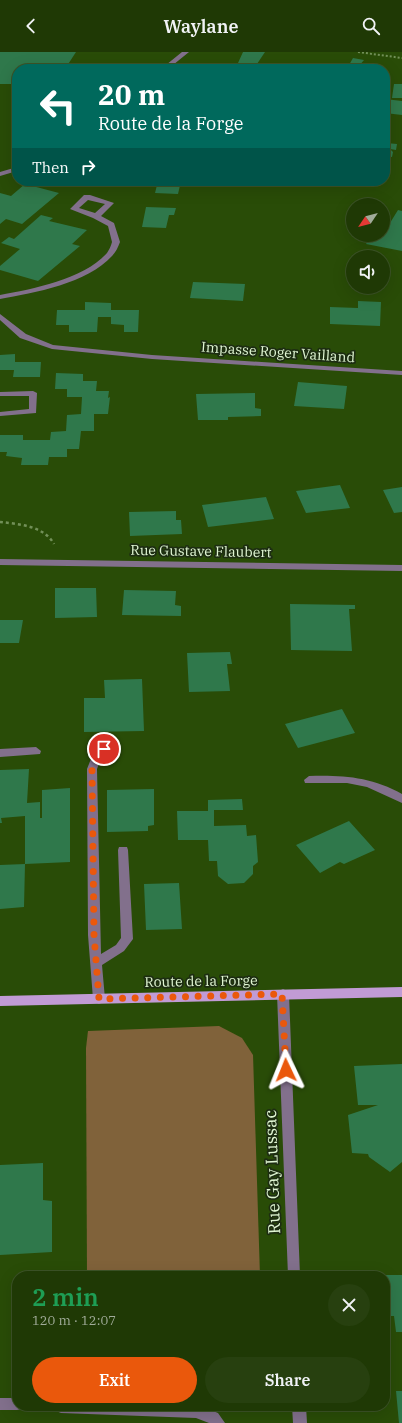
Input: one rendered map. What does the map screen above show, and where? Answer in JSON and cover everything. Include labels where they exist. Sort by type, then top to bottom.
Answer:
[{"type":"main road","name":"Route de la Forge","points":[[0,1001],[402,992]]},
{"type":"street","points":[[170,64],[186,52]]},
{"type":"street","points":[[0,174],[12,170]]},
{"type":"street","points":[[0,297],[26,293],[65,280],[89,270],[110,255],[116,242],[111,225],[96,216]]},
{"type":"street","name":"Impasse Roger Vailland","points":[[0,316],[23,336],[52,347],[152,357],[402,373]]},
{"type":"street","points":[[0,394],[33,393],[33,411],[0,414]]},
{"type":"street","name":"Rue Gustave Flaubert","points":[[0,562],[402,568]]},
{"type":"street","points":[[99,999],[96,963],[92,769],[96,760],[104,749]]},
{"type":"street","points":[[0,753],[36,752]]},
{"type":"street","points":[[309,780],[340,779],[364,781],[380,786],[402,799]]},
{"type":"street","points":[[96,963],[120,948],[127,939],[123,850]]},
{"type":"street","name":"Rue Gay Lussac","points":[[282,994],[294,1271]]},
{"type":"street","points":[[0,1404],[12,1404]]},
{"type":"street","points":[[196,1411],[213,1418],[218,1423]]},
{"type":"street","points":[[299,1411],[300,1423]]},
{"type":"path","points":[[358,52],[402,58]]},
{"type":"path","points":[[0,522],[20,523],[50,537],[54,542],[51,563]]},
{"type":"shaded area","points":[[219,1026],[242,1038],[253,1055],[260,1271],[87,1271],[86,1048],[88,1031]]},
{"type":"building","points":[[0,52],[76,52],[68,64],[12,64],[12,84],[0,84]]},
{"type":"building","points":[[243,52],[265,52],[257,64],[238,63]]},
{"type":"building","points":[[353,58],[364,60],[361,64],[350,64]]},
{"type":"building","points":[[394,84],[402,84],[402,98],[392,98]]},
{"type":"building","points":[[390,100],[402,101],[402,115],[390,114]]},
{"type":"building","points":[[390,143],[397,144],[396,150],[390,149]]},
{"type":"building","points":[[390,149],[393,152],[392,157],[390,157]]},
{"type":"building","points":[[23,186],[33,186],[59,193],[22,224],[6,219],[0,224],[0,193],[11,196]]},
{"type":"building","points":[[157,186],[180,186],[178,194],[155,193]]},
{"type":"building","points":[[146,207],[176,208],[174,215],[169,215],[166,228],[142,227]]},
{"type":"building","points":[[398,210],[402,211],[402,251],[366,244],[367,242],[390,242],[390,223]]},
{"type":"building","points":[[41,215],[53,218],[49,221],[87,230],[72,244],[80,246],[38,281],[0,270],[0,266],[20,249],[1,243],[9,237],[14,239]]},
{"type":"building","points":[[193,282],[245,284],[243,301],[190,298]]},
{"type":"building","points":[[358,301],[381,302],[380,326],[330,324],[330,307],[358,308]]},
{"type":"building","points":[[85,302],[111,303],[111,310],[139,310],[138,332],[124,332],[124,325],[111,324],[111,317],[98,317],[97,332],[69,332],[69,325],[56,325],[57,310],[85,310]]},
{"type":"building","points":[[15,354],[15,362],[41,362],[40,377],[13,377],[14,370],[0,370],[0,355]]},
{"type":"building","points":[[56,373],[83,374],[83,381],[97,381],[96,391],[109,391],[108,398],[110,397],[108,414],[94,414],[94,431],[81,431],[79,449],[67,449],[67,457],[49,457],[48,465],[21,465],[22,458],[6,456],[7,452],[0,452],[0,435],[23,435],[23,440],[50,440],[51,432],[66,431],[67,415],[81,414],[82,397],[67,397],[67,389],[55,389]]},
{"type":"building","points":[[298,382],[347,386],[344,409],[294,406]]},
{"type":"building","points":[[255,393],[255,408],[261,409],[261,416],[228,417],[228,420],[198,420],[196,394]]},
{"type":"building","points":[[340,485],[350,508],[306,513],[296,491]]},
{"type":"building","points":[[402,487],[402,512],[394,513],[383,490]]},
{"type":"building","points":[[266,497],[274,519],[208,527],[202,505]]},
{"type":"building","points":[[176,511],[176,520],[181,520],[182,534],[130,536],[129,512]]},
{"type":"building","points":[[55,588],[96,588],[97,617],[55,618]]},
{"type":"building","points":[[124,590],[176,591],[175,605],[181,606],[181,616],[122,615]]},
{"type":"building","points":[[290,604],[355,605],[355,609],[349,609],[352,651],[291,650]]},
{"type":"building","points":[[0,620],[23,620],[19,643],[0,643]]},
{"type":"building","points":[[230,652],[232,664],[227,664],[230,691],[189,692],[187,653]]},
{"type":"building","points":[[142,679],[144,731],[84,732],[84,698],[105,698],[104,680]]},
{"type":"building","points":[[342,709],[355,733],[298,748],[285,724]]},
{"type":"building","points":[[29,769],[27,803],[40,802],[40,818],[42,818],[42,790],[70,788],[70,862],[25,864],[25,816],[1,818],[2,823],[0,823],[0,770]]},
{"type":"building","points":[[154,789],[154,825],[148,826],[148,831],[107,832],[107,790]]},
{"type":"building","points":[[242,799],[243,810],[214,810],[214,826],[246,825],[247,836],[256,835],[258,862],[253,866],[253,874],[244,883],[228,884],[218,876],[217,861],[209,861],[208,840],[178,840],[177,811],[208,811],[208,800]]},
{"type":"building","points":[[349,821],[375,850],[344,864],[340,862],[320,873],[296,845]]},
{"type":"building","points":[[25,864],[24,907],[0,909],[0,865]]},
{"type":"building","points":[[179,883],[182,929],[146,930],[144,884]]},
{"type":"building","points":[[402,1064],[402,1162],[390,1172],[369,1157],[368,1154],[352,1153],[348,1115],[378,1105],[358,1105],[354,1066]]},
{"type":"building","points":[[43,1163],[43,1200],[52,1201],[52,1252],[0,1255],[0,1165]]},
{"type":"building","points":[[390,1275],[402,1275],[402,1332],[396,1332],[394,1316],[390,1316]]},
{"type":"building","points":[[396,1391],[402,1391],[402,1423],[399,1423]]},
{"type":"route","points":[[104,749],[96,760],[92,769],[94,935],[99,999],[282,994],[286,1070]]}]
